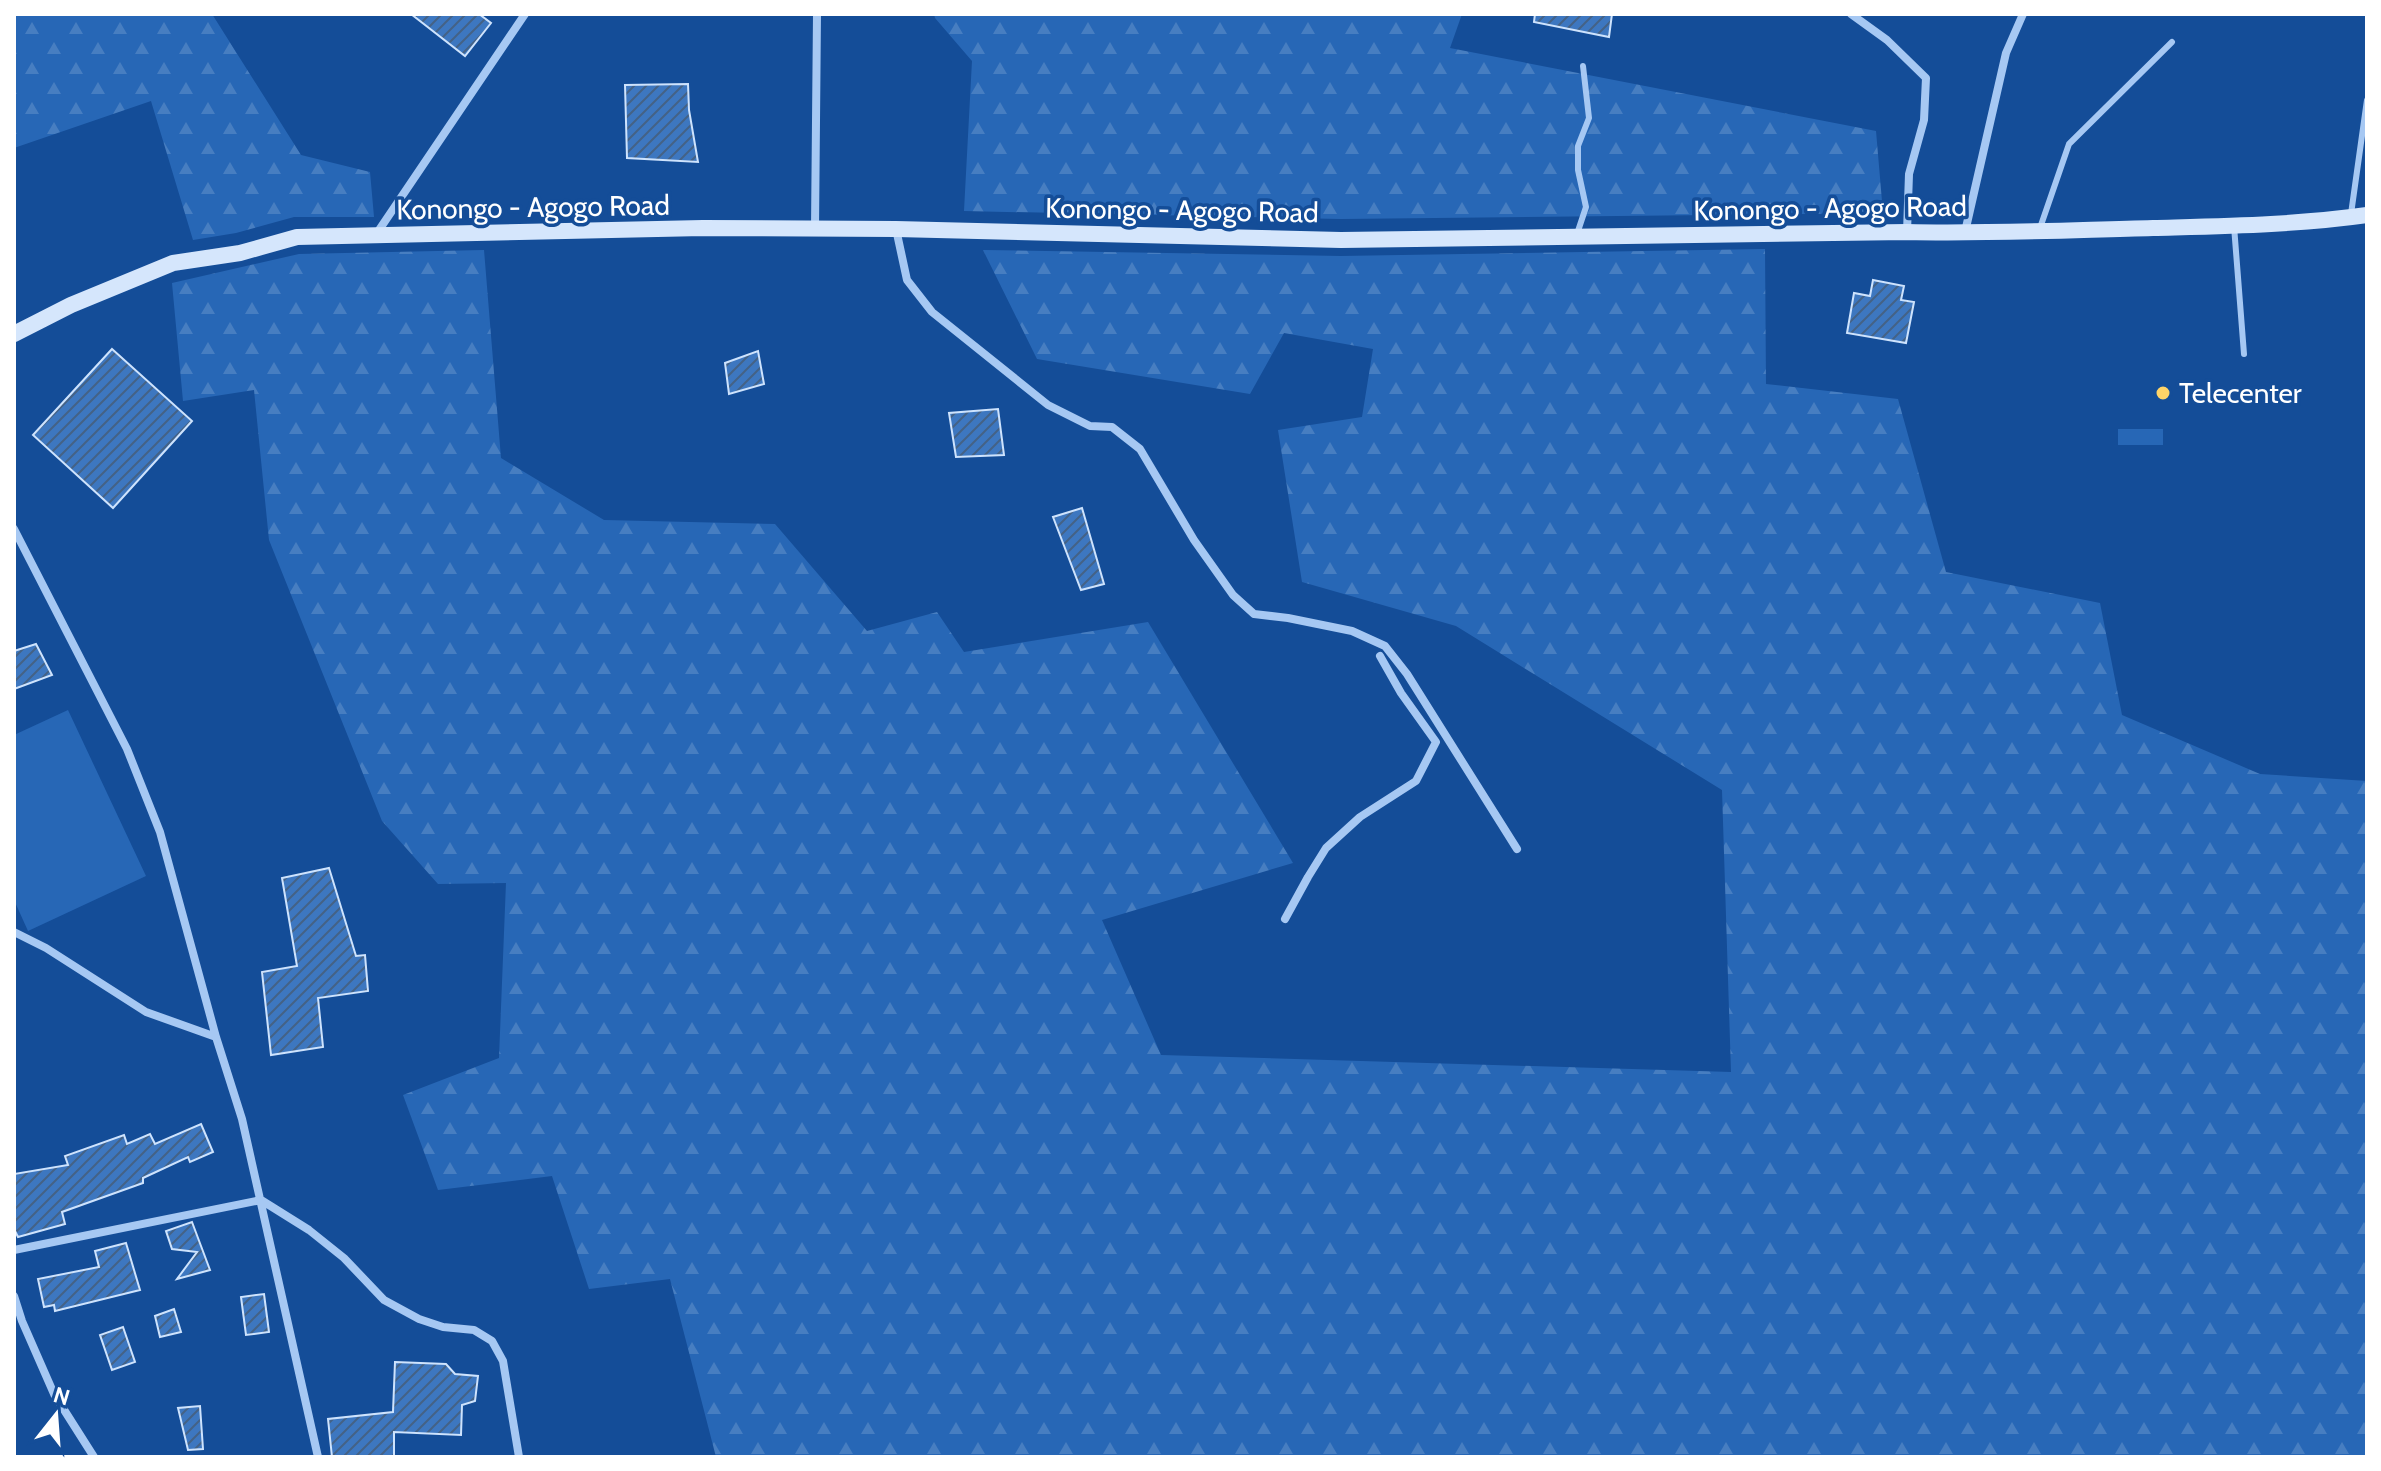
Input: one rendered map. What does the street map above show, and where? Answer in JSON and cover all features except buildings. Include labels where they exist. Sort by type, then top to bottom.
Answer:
[{"type":"main road","name":"Konongo - Agogo Road","points":[[14,334],[71,305],[173,263],[240,253],[297,237],[703,228],[896,229],[1341,240],[1965,233],[2234,225],[2359,216]]},
{"type":"street","points":[[374,237],[525,14]]},
{"type":"street","points":[[815,229],[817,14]]},
{"type":"street","points":[[1851,14],[1887,40],[1926,78],[1924,120],[1909,174],[1907,232]]},
{"type":"street","points":[[1965,233],[2006,53],[2023,14]]},
{"type":"street","points":[[896,229],[907,280],[932,312],[1048,405],[1090,426],[1112,427],[1140,449],[1194,540],[1233,595],[1254,614],[1352,631],[1385,646],[1407,674],[1517,849]]},
{"type":"street","points":[[14,529],[127,749],[160,832],[216,1037],[242,1119],[318,1457]]},
{"type":"street","points":[[1285,919],[1326,848],[1360,817],[1416,781],[1436,742],[1401,693],[1380,656]]},
{"type":"street","points":[[14,932],[46,948],[146,1012],[216,1037]]},
{"type":"street","points":[[14,1250],[261,1200],[309,1230],[344,1258],[384,1300],[419,1319],[443,1327],[474,1330],[492,1341],[503,1361],[519,1457]]},
{"type":"street","points":[[14,1296],[54,1394],[94,1457]]},
{"type":"lane","points":[[2039,231],[2069,144],[2172,42]]},
{"type":"lane","points":[[1576,237],[1586,207],[1578,170],[1578,146],[1589,118],[1583,66]]},
{"type":"lane","points":[[2359,216],[2367,100]]},
{"type":"lane","points":[[2234,225],[2244,354]]},
{"type":"green space","points":[[14,14],[212,14],[301,155],[370,172],[374,217],[294,217],[236,233],[193,240],[151,101],[14,148]]},
{"type":"green space","points":[[934,14],[1462,14],[1450,48],[1876,131],[1883,213],[1341,219],[964,211],[972,61]]},
{"type":"green space","points":[[1765,249],[1766,384],[1898,399],[1946,572],[2100,603],[2122,715],[2260,774],[2367,781],[2367,1457],[716,1457],[670,1279],[589,1289],[552,1176],[438,1190],[403,1095],[499,1058],[506,883],[438,884],[382,821],[269,540],[254,390],[183,401],[172,283],[299,254],[484,250],[501,458],[604,520],[775,524],[867,631],[937,612],[964,652],[1148,622],[1293,863],[1102,920],[1161,1055],[1731,1072],[1722,790],[1456,626],[1302,582],[1278,430],[1362,417],[1373,349],[1284,333],[1250,394],[1037,359],[983,250],[1341,256]]},
{"type":"green space","points":[[2118,429],[2163,429],[2163,445],[2118,445]]},
{"type":"green space","points":[[68,710],[146,876],[28,931],[14,900],[14,735]]},
{"type":"place","name":"Telecenter","points":[[2163,393]]}]
